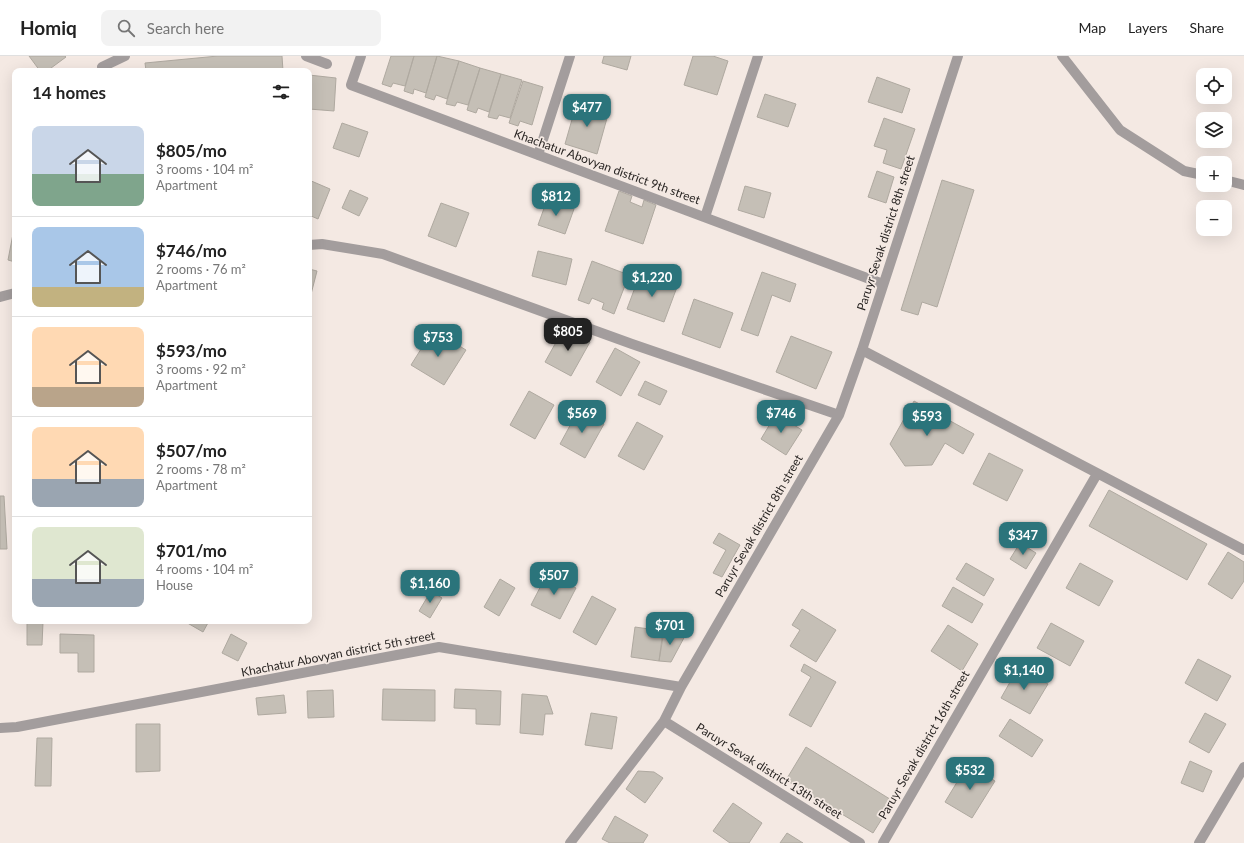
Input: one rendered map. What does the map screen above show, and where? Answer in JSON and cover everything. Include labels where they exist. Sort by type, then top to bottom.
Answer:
[{"type":"street","points":[[102,67],[124,56]]},
{"type":"street","points":[[306,56],[327,64]]},
{"type":"street","name":"Khachatur Abovyan district 9th street","points":[[361,56],[351,85],[883,284]]},
{"type":"street","points":[[538,155],[570,56]]},
{"type":"street","points":[[705,217],[758,56]]},
{"type":"street","name":"Paruyr Sevak district 8th street","points":[[570,843],[664,721],[681,687],[839,415],[862,350],[958,56]]},
{"type":"street","points":[[1062,56],[1120,130],[1184,171],[1196,174]]},
{"type":"street","points":[[1232,182],[1244,185]]},
{"type":"street","points":[[312,244],[322,244],[383,254],[632,344],[839,415]]},
{"type":"street","points":[[0,297],[12,294]]},
{"type":"street","points":[[862,350],[1244,550]]},
{"type":"street","name":"Paruyr Sevak district 16th street","points":[[883,843],[1097,474]]},
{"type":"street","name":"Khachatur Abovyan district 5th street","points":[[0,728],[17,727],[439,647],[681,687]]},
{"type":"street","name":"Paruyr Sevak district 13th street","points":[[664,721],[860,843]]},
{"type":"street","points":[[1199,843],[1244,767]]},
{"type":"building","points":[[29,56],[66,57],[51,68],[38,68]]},
{"type":"building","points":[[218,56],[282,56],[283,68],[146,68],[145,63]]},
{"type":"building","points":[[391,56],[414,56],[405,86],[393,83],[391,87],[382,84]]},
{"type":"building","points":[[414,56],[437,56],[426,93],[414,89],[413,94],[404,91]]},
{"type":"building","points":[[437,56],[459,61],[447,99],[436,95],[434,100],[425,97]]},
{"type":"building","points":[[604,56],[631,56],[627,70],[602,63]]},
{"type":"building","points":[[693,56],[713,56],[728,61],[717,95],[684,85]]},
{"type":"building","points":[[459,61],[480,68],[468,105],[457,102],[455,106],[446,104]]},
{"type":"building","points":[[480,68],[501,74],[489,112],[478,108],[476,113],[467,110]]},
{"type":"building","points":[[501,74],[522,80],[510,118],[499,115],[497,119],[488,117]]},
{"type":"building","points":[[312,75],[336,78],[334,111],[312,109]]},
{"type":"building","points":[[877,77],[910,89],[902,113],[868,102]]},
{"type":"building","points":[[523,81],[543,87],[532,125],[520,121],[518,126],[509,123]]},
{"type":"building","points":[[765,94],[796,104],[788,127],[757,117]]},
{"type":"building","points":[[577,102],[609,111],[597,154],[565,144]]},
{"type":"building","points":[[884,118],[915,129],[901,169],[883,163],[887,150],[874,146]]},
{"type":"building","points":[[342,123],[368,132],[359,157],[333,148]]},
{"type":"building","points":[[877,171],[894,177],[886,203],[868,197]]},
{"type":"building","points":[[942,180],[974,190],[937,307],[922,302],[918,315],[901,310]]},
{"type":"building","points":[[312,181],[330,189],[318,219],[312,216]]},
{"type":"building","points":[[745,186],[771,193],[764,218],[738,210]]},
{"type":"building","points":[[350,190],[368,198],[359,216],[342,208]]},
{"type":"building","points":[[619,191],[632,196],[630,202],[642,207],[644,200],[656,205],[643,244],[605,231]]},
{"type":"building","points":[[547,200],[574,209],[565,234],[538,225]]},
{"type":"building","points":[[441,203],[469,213],[456,247],[428,236]]},
{"type":"building","points":[[12,239],[12,261],[8,260]]},
{"type":"building","points":[[538,251],[572,259],[566,285],[532,276]]},
{"type":"building","points":[[592,261],[629,275],[614,314],[602,309],[604,303],[592,298],[589,304],[578,300]]},
{"type":"building","points":[[312,270],[317,271],[312,290]]},
{"type":"building","points":[[762,272],[796,284],[790,302],[772,295],[758,336],[741,330]]},
{"type":"building","points":[[640,274],[677,287],[664,322],[627,309]]},
{"type":"building","points":[[694,299],[733,313],[720,348],[682,334]]},
{"type":"building","points":[[564,328],[590,342],[571,376],[545,362]]},
{"type":"building","points":[[433,330],[466,350],[444,385],[411,365]]},
{"type":"building","points":[[791,336],[832,352],[816,389],[776,372]]},
{"type":"building","points":[[615,348],[640,362],[621,396],[596,382]]},
{"type":"building","points":[[645,381],[667,391],[660,405],[638,395]]},
{"type":"building","points":[[529,391],[554,405],[535,439],[510,425]]},
{"type":"building","points":[[914,401],[974,434],[963,454],[945,443],[932,465],[905,466],[890,444]]},
{"type":"building","points":[[579,409],[604,424],[585,458],[560,444]]},
{"type":"building","points":[[776,414],[802,430],[786,455],[761,439]]},
{"type":"building","points":[[637,422],[663,436],[644,470],[618,456]]},
{"type":"building","points":[[989,453],[1023,470],[1007,501],[973,484]]},
{"type":"building","points":[[1109,490],[1207,544],[1187,580],[1089,526]]},
{"type":"building","points":[[0,496],[4,496],[7,549],[0,549]]},
{"type":"building","points":[[719,533],[740,545],[722,577],[713,573],[726,550],[713,543]]},
{"type":"building","points":[[1020,543],[1036,553],[1026,569],[1010,559]]},
{"type":"building","points":[[1228,552],[1244,562],[1244,581],[1232,599],[1208,584]]},
{"type":"building","points":[[966,563],[994,579],[984,596],[956,579]]},
{"type":"building","points":[[1080,563],[1113,581],[1099,606],[1066,588]]},
{"type":"building","points":[[547,574],[576,588],[560,619],[531,605]]},
{"type":"building","points":[[500,579],[515,588],[499,616],[484,607]]},
{"type":"building","points":[[953,587],[983,604],[972,623],[942,606]]},
{"type":"building","points":[[431,591],[442,598],[430,618],[419,611]]},
{"type":"building","points":[[592,596],[616,609],[596,645],[573,632]]},
{"type":"building","points":[[802,609],[836,630],[816,662],[790,646],[800,630],[792,625]]},
{"type":"building","points":[[1051,623],[1084,641],[1070,666],[1037,648]]},
{"type":"building","points":[[27,624],[43,624],[42,645],[27,645]]},
{"type":"building","points":[[189,624],[207,624],[203,632]]},
{"type":"building","points":[[948,625],[978,644],[962,671],[931,651]]},
{"type":"building","points":[[635,627],[663,631],[659,661],[631,657]]},
{"type":"building","points":[[664,631],[686,634],[671,662],[659,661]]},
{"type":"building","points":[[60,634],[94,635],[94,672],[78,672],[78,653],[60,653]]},
{"type":"building","points":[[231,634],[247,643],[238,661],[222,653]]},
{"type":"building","points":[[1198,659],[1231,676],[1217,701],[1185,683]]},
{"type":"building","points":[[804,664],[836,682],[811,727],[789,715],[811,677],[801,671]]},
{"type":"building","points":[[1018,668],[1048,684],[1030,714],[1001,698]]},
{"type":"building","points":[[383,689],[435,690],[435,721],[382,720]]},
{"type":"building","points":[[455,689],[501,691],[500,725],[476,724],[476,709],[454,708]]},
{"type":"building","points":[[333,690],[334,717],[308,718],[307,691]]},
{"type":"building","points":[[522,694],[547,696],[553,714],[545,714],[543,735],[520,733]]},
{"type":"building","points":[[284,695],[286,713],[258,715],[256,698]]},
{"type":"building","points":[[591,713],[617,717],[612,749],[585,745]]},
{"type":"building","points":[[1205,713],[1226,724],[1209,753],[1189,742]]},
{"type":"building","points":[[1010,719],[1043,740],[1032,757],[999,736]]},
{"type":"building","points":[[136,724],[160,724],[160,771],[136,772]]},
{"type":"building","points":[[37,738],[52,738],[51,786],[35,786]]},
{"type":"building","points":[[806,747],[893,801],[873,833],[786,780]]},
{"type":"building","points":[[1190,761],[1212,771],[1203,792],[1181,783]]},
{"type":"building","points":[[968,764],[995,781],[972,818],[945,802]]},
{"type":"building","points":[[638,771],[654,772],[663,778],[645,803],[626,789]]},
{"type":"building","points":[[733,803],[762,823],[749,843],[730,843],[713,831]]},
{"type":"building","points":[[615,816],[648,835],[643,843],[610,843],[602,839]]},
{"type":"building","points":[[787,833],[803,843],[780,843]]}]
